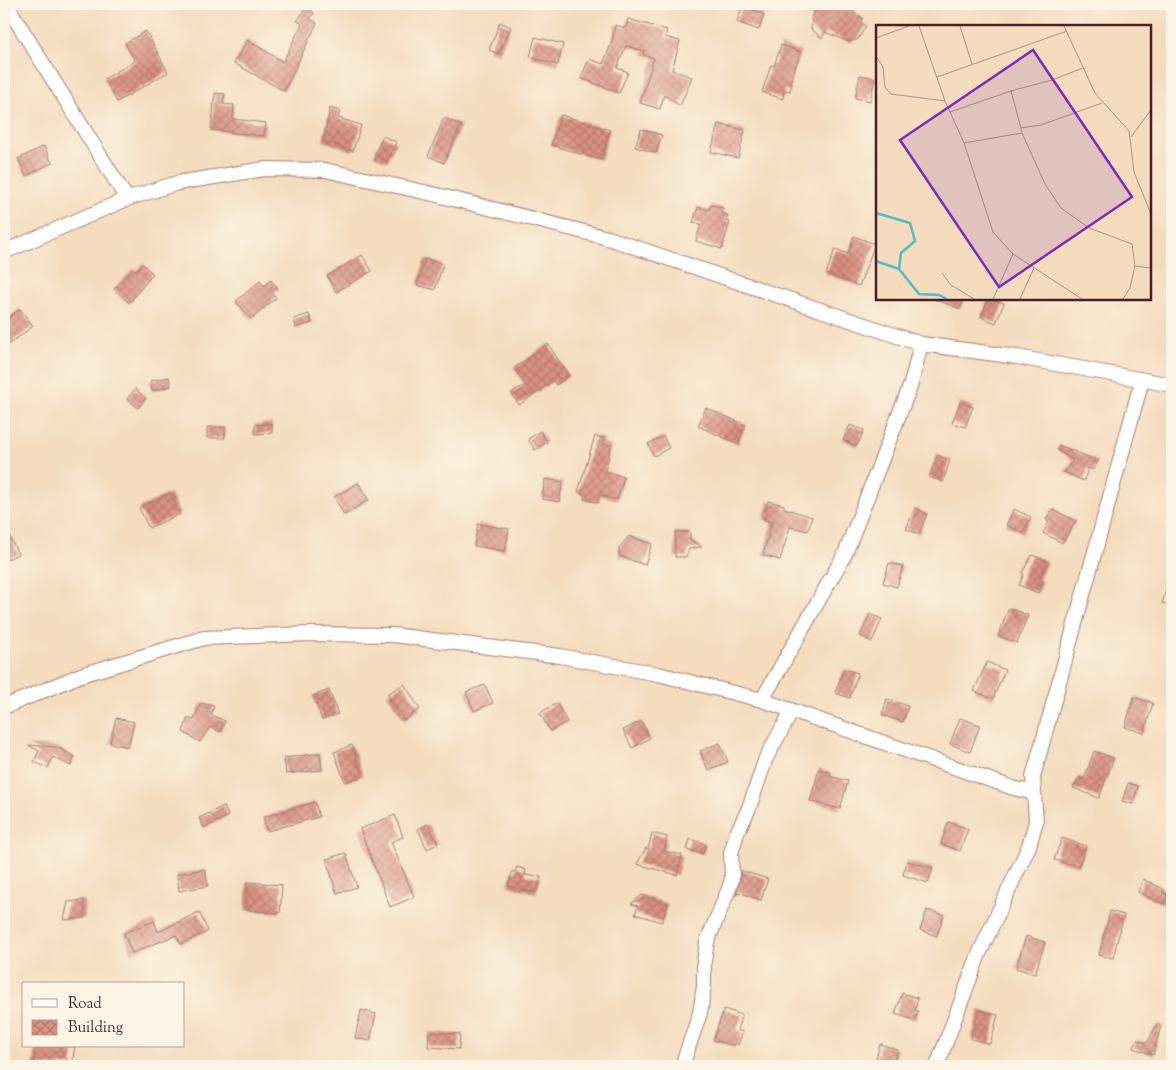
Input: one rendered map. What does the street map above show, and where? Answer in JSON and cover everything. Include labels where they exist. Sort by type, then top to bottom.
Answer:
[{"type":"street","points":[[6,4],[127,199]]},
{"type":"street","points":[[4,252],[127,199],[177,183],[256,170],[325,170],[433,194],[608,238],[922,344],[1017,357],[1172,385]]},
{"type":"street","points":[[762,700],[845,554],[911,384],[922,344]]},
{"type":"street","points":[[937,1066],[979,954],[1029,846],[1036,821],[1033,777],[1084,585],[1142,380]]},
{"type":"street","points":[[4,707],[82,675],[204,638],[310,634],[393,635],[560,656],[658,674],[762,700],[1004,785],[1034,793]]},
{"type":"street","points":[[682,1066],[700,1013],[707,942],[730,886],[732,853],[737,833],[749,808],[766,758],[792,711]]},
{"type":"building","points":[[819,4],[840,4],[863,18],[860,22],[866,26],[858,39],[849,42],[825,32],[822,38],[811,29],[812,16]]},
{"type":"building","points":[[742,7],[764,14],[759,30],[737,22]]},
{"type":"building","points":[[306,8],[314,13],[310,19],[317,23],[284,91],[234,63],[247,40],[283,62],[302,24],[297,21]]},
{"type":"building","points":[[628,19],[667,30],[665,37],[680,41],[672,70],[692,77],[680,106],[664,95],[660,109],[640,103],[654,58],[643,55],[644,51],[626,46],[617,68],[628,72],[619,93],[581,78],[589,59],[603,64],[612,42],[615,25],[626,28]]},
{"type":"building","points":[[500,22],[511,27],[499,54],[489,50]]},
{"type":"building","points":[[146,31],[168,72],[117,102],[104,79],[135,61],[125,43]]},
{"type":"building","points":[[535,37],[563,44],[558,65],[530,57]]},
{"type":"building","points":[[781,45],[801,52],[790,82],[792,83],[790,91],[784,90],[783,99],[762,92],[771,65],[774,66]]},
{"type":"building","points":[[860,75],[875,78],[870,101],[855,98]]},
{"type":"building","points":[[215,93],[225,94],[223,104],[234,105],[233,119],[266,123],[264,136],[211,130]]},
{"type":"building","points":[[330,108],[340,111],[338,118],[361,125],[353,151],[323,141]]},
{"type":"building","points":[[561,115],[610,130],[601,160],[551,145]]},
{"type":"building","points":[[444,118],[461,125],[444,163],[428,156]]},
{"type":"building","points":[[718,124],[745,130],[738,158],[711,152]]},
{"type":"building","points":[[641,129],[662,135],[656,153],[635,147]]},
{"type":"building","points":[[383,136],[396,142],[387,162],[374,155]]},
{"type":"building","points":[[44,146],[52,163],[26,176],[18,159]]},
{"type":"building","points":[[711,205],[723,208],[721,213],[728,215],[726,221],[730,222],[722,249],[696,241],[701,224],[693,222],[698,207],[709,210]]},
{"type":"building","points":[[854,236],[875,244],[859,286],[826,274],[835,249],[848,254]]},
{"type":"building","points":[[362,255],[372,271],[336,292],[327,276]]},
{"type":"building","points":[[425,259],[443,264],[435,290],[417,285]]},
{"type":"building","points":[[143,264],[153,274],[129,303],[114,289],[133,269],[137,270]]},
{"type":"building","points":[[271,280],[278,288],[272,293],[276,298],[251,319],[236,301],[260,281],[264,286]]},
{"type":"building","points":[[937,300],[964,300],[960,309]]},
{"type":"building","points":[[988,300],[1004,303],[996,323],[981,317]]},
{"type":"building","points":[[20,309],[33,326],[4,348],[4,321]]},
{"type":"building","points":[[309,314],[312,323],[296,328],[294,319]]},
{"type":"building","points":[[548,344],[569,376],[556,385],[553,381],[519,405],[511,393],[525,385],[514,368]]},
{"type":"building","points":[[169,377],[171,386],[152,391],[150,381]]},
{"type":"building","points":[[135,389],[146,398],[138,408],[127,399]]},
{"type":"building","points":[[960,402],[973,407],[965,427],[952,423]]},
{"type":"building","points":[[706,408],[746,425],[738,444],[698,426]]},
{"type":"building","points":[[272,423],[272,433],[255,434],[255,425]]},
{"type":"building","points":[[850,425],[864,430],[857,446],[843,440]]},
{"type":"building","points":[[207,427],[225,427],[225,438],[207,438]]},
{"type":"building","points":[[540,431],[547,442],[535,450],[528,439]]},
{"type":"building","points":[[595,436],[605,439],[603,444],[611,446],[605,471],[624,477],[617,500],[600,495],[598,503],[584,499],[585,495],[578,492]]},
{"type":"building","points":[[663,436],[669,448],[654,456],[648,444]]},
{"type":"building","points":[[1059,445],[1098,461],[1093,470],[1088,468],[1084,481],[1064,472],[1073,460],[1057,450]]},
{"type":"building","points":[[937,455],[950,460],[943,482],[929,477]]},
{"type":"building","points":[[545,479],[563,482],[559,502],[542,499]]},
{"type":"building","points":[[358,483],[369,500],[344,515],[334,497]]},
{"type":"building","points":[[170,493],[180,514],[149,528],[139,508]]},
{"type":"building","points":[[768,501],[784,505],[784,508],[812,517],[808,531],[790,527],[780,560],[763,555],[772,522],[764,520]]},
{"type":"building","points":[[915,508],[927,514],[919,534],[906,529]]},
{"type":"building","points":[[1014,509],[1031,517],[1023,533],[1006,525]]},
{"type":"building","points":[[1052,509],[1076,521],[1062,543],[1043,533],[1049,522],[1046,520]]},
{"type":"building","points":[[4,524],[18,554],[4,561]]},
{"type":"building","points":[[478,524],[509,529],[505,551],[474,546]]},
{"type":"building","points":[[675,532],[690,532],[690,539],[702,547],[689,549],[686,557],[675,557]]},
{"type":"building","points":[[629,536],[652,544],[645,565],[619,556],[619,548]]},
{"type":"building","points":[[1032,555],[1047,561],[1039,580],[1043,582],[1038,593],[1019,585],[1024,574],[1022,573]]},
{"type":"building","points":[[889,563],[903,566],[897,587],[883,583]]},
{"type":"building","points":[[1170,577],[1172,577],[1172,606],[1162,603]]},
{"type":"building","points":[[1009,608],[1028,615],[1017,643],[998,636]]},
{"type":"building","points":[[870,614],[882,619],[872,642],[860,636]]},
{"type":"building","points":[[987,662],[1005,670],[993,699],[974,691]]},
{"type":"building","points":[[844,669],[858,673],[850,698],[835,693]]},
{"type":"building","points":[[404,684],[420,709],[404,720],[387,694]]},
{"type":"building","points":[[485,685],[493,703],[474,711],[466,692]]},
{"type":"building","points":[[329,690],[338,714],[322,720],[313,696]]},
{"type":"building","points":[[1134,697],[1153,703],[1144,733],[1125,727]]},
{"type":"building","points":[[887,699],[908,706],[903,722],[882,715]]},
{"type":"building","points":[[201,703],[214,706],[211,715],[225,721],[220,732],[210,727],[200,742],[183,732],[188,718],[194,720]]},
{"type":"building","points":[[557,703],[567,722],[550,731],[540,713]]},
{"type":"building","points":[[116,718],[134,722],[128,747],[110,743]]},
{"type":"building","points":[[960,718],[980,725],[970,752],[950,744]]},
{"type":"building","points":[[641,721],[650,738],[632,748],[623,730]]},
{"type":"building","points":[[720,743],[728,762],[708,770],[700,751]]},
{"type":"building","points":[[28,745],[57,747],[75,757],[71,766],[53,757],[48,768],[34,762],[39,751]]},
{"type":"building","points":[[352,745],[363,776],[345,782],[334,752]]},
{"type":"building","points":[[1094,751],[1114,758],[1099,798],[1073,788],[1079,777],[1084,779]]},
{"type":"building","points":[[320,753],[322,770],[286,774],[284,758]]},
{"type":"building","points":[[819,769],[831,773],[830,776],[848,781],[840,809],[810,801]]},
{"type":"building","points":[[1128,783],[1138,786],[1133,804],[1122,801]]},
{"type":"building","points":[[315,802],[319,817],[267,831],[263,817]]},
{"type":"building","points":[[224,806],[228,816],[204,828],[199,818]]},
{"type":"building","points":[[395,815],[403,837],[391,842],[414,897],[390,907],[360,829]]},
{"type":"building","points":[[948,822],[968,829],[960,851],[941,844]]},
{"type":"building","points":[[428,824],[438,844],[427,849],[418,829]]},
{"type":"building","points":[[652,833],[667,837],[664,851],[682,855],[677,875],[637,864],[646,848],[648,849]]},
{"type":"building","points":[[1062,838],[1086,846],[1079,866],[1054,860]]},
{"type":"building","points":[[690,839],[706,844],[703,854],[687,850]]},
{"type":"building","points":[[346,853],[357,887],[337,893],[326,859]]},
{"type":"building","points":[[907,861],[933,868],[928,883],[903,875]]},
{"type":"building","points":[[517,867],[526,870],[525,875],[541,877],[536,893],[508,886],[512,872],[515,872]]},
{"type":"building","points":[[205,869],[208,886],[179,891],[177,874]]},
{"type":"building","points":[[740,870],[768,879],[761,900],[738,892],[736,896],[741,879]]},
{"type":"building","points":[[1143,879],[1164,889],[1163,892],[1168,895],[1163,904],[1138,892]]},
{"type":"building","points":[[247,882],[282,885],[280,913],[245,910]]},
{"type":"building","points":[[642,895],[668,904],[662,922],[635,914],[638,906],[631,904]]},
{"type":"building","points":[[84,900],[85,918],[64,920],[68,902]]},
{"type":"building","points":[[927,910],[944,915],[937,936],[920,930]]},
{"type":"building","points":[[1110,911],[1124,915],[1113,958],[1099,955]]},
{"type":"building","points":[[199,912],[208,931],[181,944],[176,935],[132,953],[124,933],[154,921],[158,932]]},
{"type":"building","points":[[1026,936],[1045,942],[1035,974],[1016,968]]},
{"type":"building","points":[[902,993],[918,998],[915,1010],[918,1011],[915,1020],[895,1014]]},
{"type":"building","points":[[724,1009],[742,1015],[737,1030],[743,1032],[738,1045],[735,1043],[734,1046],[713,1040]]},
{"type":"building","points":[[361,1010],[376,1014],[370,1041],[355,1038]]},
{"type":"building","points":[[979,1010],[998,1015],[990,1044],[971,1039]]},
{"type":"building","points":[[1157,1024],[1161,1026],[1153,1055],[1134,1048],[1137,1040],[1147,1043]]},
{"type":"building","points":[[429,1032],[460,1034],[459,1049],[428,1047]]},
{"type":"building","points":[[880,1044],[898,1050],[892,1066],[874,1066]]},
{"type":"building","points":[[36,1048],[75,1048],[72,1066],[33,1066]]}]
